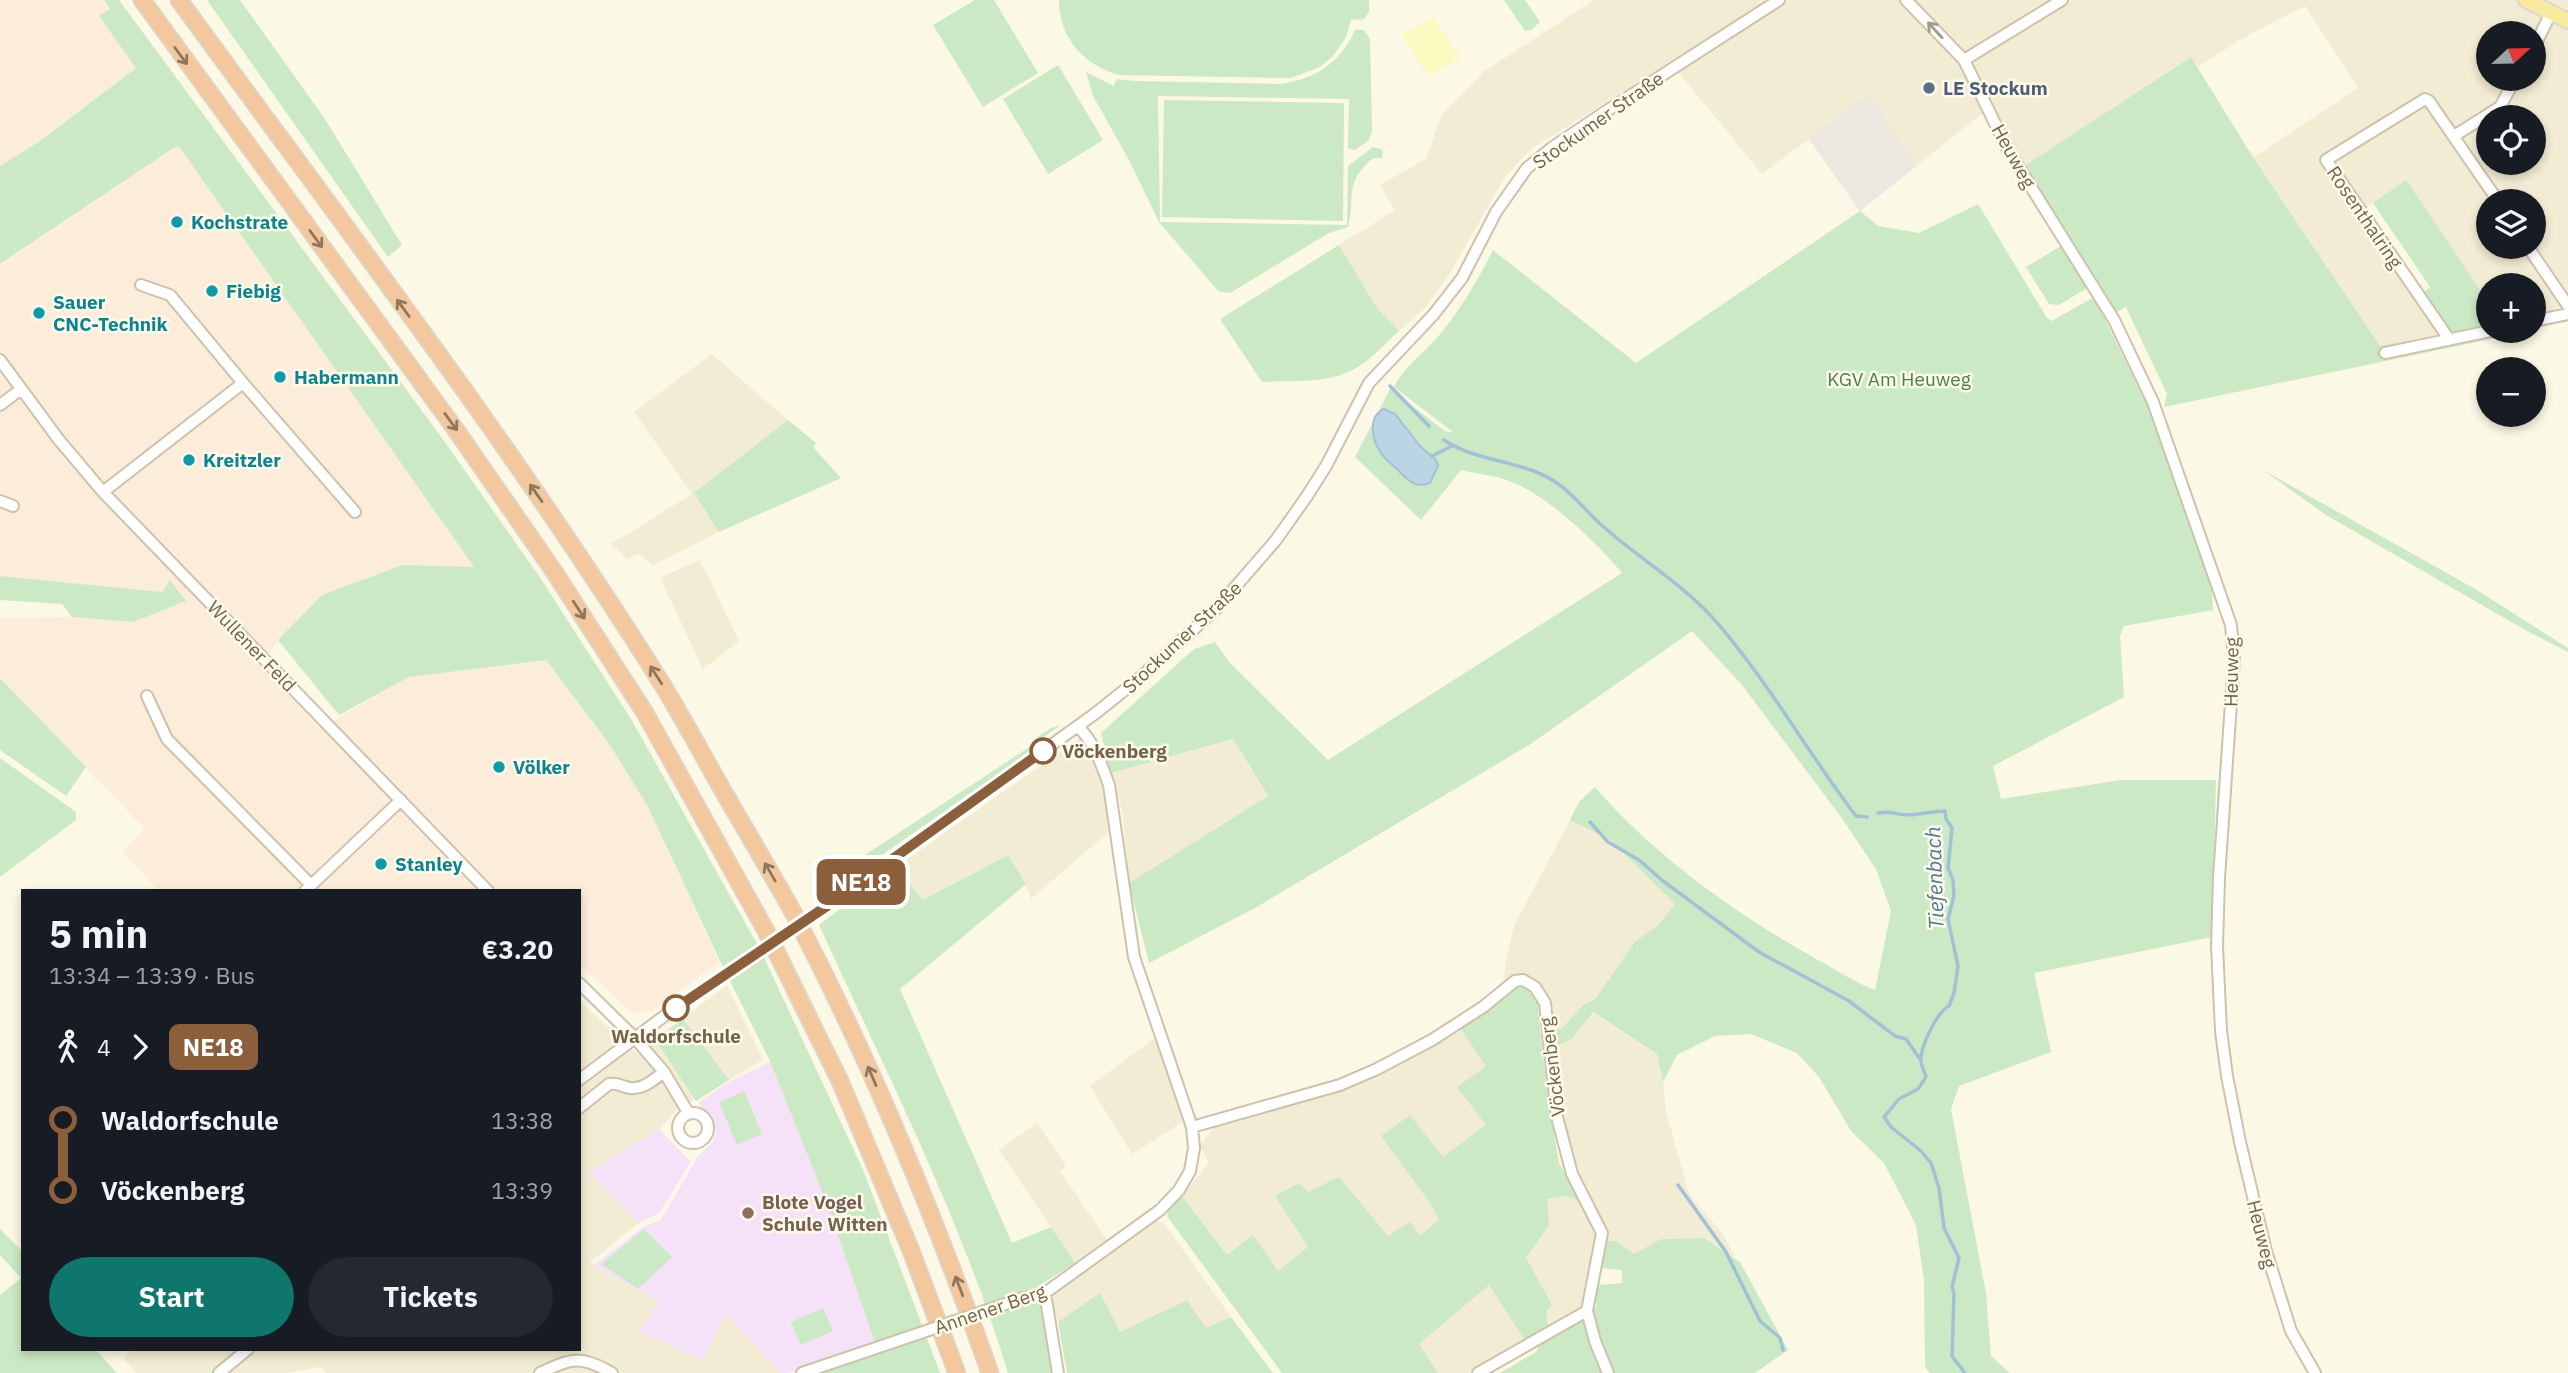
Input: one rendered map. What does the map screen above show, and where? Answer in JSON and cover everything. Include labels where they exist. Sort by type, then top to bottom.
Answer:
[{"type":"highway","points":[[142,0],[456,430],[553,570],[645,713],[766,931],[840,1082],[910,1248],[957,1373]]},
{"type":"highway","points":[[179,0],[479,411],[575,549],[664,687],[793,912],[831,987],[867,1064],[939,1234],[990,1373]]},
{"type":"main road","points":[[2526,0],[2568,21]]},
{"type":"street","name":"Stockumer Straße","points":[[581,1078],[634,1038],[827,906],[1078,727],[1120,695],[1182,641],[1217,607],[1276,540],[1326,466],[1369,383],[1434,314],[1462,278],[1496,212],[1527,168],[1595,119],[1779,0]]},
{"type":"street","name":"Heuweg","points":[[1906,0],[1964,60],[2008,150],[2096,289],[2139,371],[2174,457],[2231,625],[2234,659],[2217,946],[2221,1031],[2240,1142],[2266,1251],[2291,1331],[2315,1373]]},
{"type":"street","points":[[1964,60],[2062,0]]},
{"type":"street","points":[[2546,23],[2551,13]]},
{"type":"street","points":[[2454,136],[2500,107],[2509,91]]},
{"type":"street","name":"Rosenthalring","points":[[2449,339],[2326,160],[2425,99],[2490,189]]},
{"type":"street","points":[[2536,259],[2568,306]]},
{"type":"street","points":[[141,285],[170,295],[355,512]]},
{"type":"street","points":[[2546,319],[2568,314]]},
{"type":"street","points":[[2385,353],[2476,334]]},
{"type":"street","name":"Wullener Feld","points":[[0,360],[20,390],[103,492],[486,889]]},
{"type":"street","points":[[103,492],[243,383]]},
{"type":"street","points":[[0,405],[20,390]]},
{"type":"street","points":[[0,501],[13,506]]},
{"type":"street","points":[[147,696],[167,739],[308,888],[401,800]]},
{"type":"street","points":[[1078,727],[1100,763],[1109,785],[1134,957],[1192,1126]]},
{"type":"street","name":"Vöckenberg","points":[[1192,1126],[1340,1085],[1432,1040],[1483,1007],[1515,981],[1523,980],[1535,987],[1545,1003],[1557,1117],[1572,1174],[1602,1233],[1587,1311],[1608,1373]]},
{"type":"street","points":[[581,985],[664,1072],[689,1114]]},
{"type":"street","points":[[581,1106],[609,1084],[615,1083],[635,1089],[664,1072]]},
{"type":"street","name":"Annener Berg","points":[[802,1373],[1020,1299],[1045,1293],[1160,1210],[1179,1190],[1190,1171],[1194,1148],[1192,1126]]},
{"type":"street","points":[[1045,1293],[1058,1373]]},
{"type":"street","points":[[1478,1373],[1587,1311]]},
{"type":"street","points":[[219,1373],[246,1351]]},
{"type":"street","points":[[540,1373],[567,1362],[584,1360],[612,1373]]},
{"type":"shaded area","points":[[0,0],[104,0],[136,68],[40,141],[0,166]]},
{"type":"shaded area","points":[[1594,0],[2568,0],[2568,312],[2546,317],[2546,273],[2476,273],[2476,284],[2406,181],[2363,210],[2450,333],[2380,346],[2254,157],[2358,88],[2305,6],[2243,38],[2198,67],[2191,57],[2024,166],[1994,108],[1979,116],[1860,211],[1809,139],[1762,174],[1670,62],[1530,150],[1505,177],[1449,275],[1425,308],[1399,331],[1377,308],[1339,245],[1395,210],[1380,185],[1426,159],[1441,116],[1483,72]]},
{"type":"shaded area","points":[[1869,94],[1916,166],[1860,211],[1809,139]]},
{"type":"shaded area","points":[[178,145],[474,567],[403,565],[322,596],[277,641],[261,665],[319,729],[409,677],[546,660],[608,742],[647,805],[719,962],[653,1010],[632,1013],[581,965],[581,889],[157,889],[123,852],[144,828],[0,678],[0,618],[72,617],[132,622],[162,592],[0,576],[0,265]]},
{"type":"shaded area","points":[[712,354],[788,420],[695,493],[719,532],[653,565],[638,554],[627,559],[611,544],[692,494],[634,412]]},
{"type":"shaded area","points":[[700,560],[739,641],[703,669],[660,578]]},
{"type":"shaded area","points":[[1081,737],[1096,766],[1111,830],[1031,899],[1026,884],[1008,855],[923,900],[896,867]]},
{"type":"shaded area","points":[[1233,739],[1268,797],[1129,883],[1122,810],[1111,773]]},
{"type":"shaded area","points":[[1570,820],[1609,840],[1675,904],[1775,983],[1635,942],[1595,999],[1583,1005],[1562,1028],[1552,1031],[1545,994],[1531,977],[1521,974],[1504,982],[1505,965],[1514,926]]},
{"type":"shaded area","points":[[727,985],[763,1060],[678,1109],[659,1129],[590,1171],[639,1223],[590,1262],[659,1302],[641,1332],[726,1314],[781,1373],[326,1373],[321,1367],[284,1373],[137,1373],[124,1359],[131,1351],[581,1351],[581,1002],[636,1053]]},
{"type":"shaded area","points":[[1524,987],[1531,992],[1559,1163],[1593,1224],[1597,1239],[1586,1309],[1502,1353],[1471,1373],[1398,1373],[1308,1248],[1278,1271],[1227,1255],[1182,1196],[1209,1163],[1199,1146],[1216,1125],[1344,1091],[1461,1029],[1514,989]]},
{"type":"shaded area","points":[[1592,1012],[1657,1054],[1666,1111],[1689,1194],[1723,1234],[1735,1258],[1704,1238],[1661,1239],[1634,1255],[1618,1241],[1603,1241],[1570,1162],[1555,1080],[1554,1047],[1571,1040]]},
{"type":"shaded area","points":[[1155,1038],[1184,1121],[1132,1154],[1090,1086]]},
{"type":"shaded area","name":"Blote Vogel Schule Witten","points":[[770,1062],[828,1206],[875,1343],[788,1373],[781,1373],[726,1314],[702,1360],[640,1332],[659,1302],[594,1265],[643,1227],[661,1220],[698,1156],[711,1144],[716,1133],[711,1119],[699,1102],[729,1082]]},
{"type":"shaded area","points":[[1037,1123],[1066,1166],[1060,1171],[1107,1240],[1075,1263],[999,1150]]},
{"type":"shaded area","points":[[659,1129],[691,1162],[659,1213],[639,1223],[589,1172]]},
{"type":"shaded area","points":[[1155,1220],[1164,1223],[1231,1317],[1206,1328],[1186,1300],[1119,1333],[1100,1294],[1058,1322],[1052,1304],[1053,1293]]},
{"type":"green space","points":[[104,0],[119,0],[442,438],[541,579],[631,719],[761,951],[864,1172],[940,1373],[811,1373],[875,1343],[828,1206],[769,1059],[647,805],[608,742],[546,660],[409,677],[339,715],[278,640],[322,595],[403,565],[474,567],[178,145],[0,264],[0,166],[40,141],[136,68],[99,16],[110,9]]},
{"type":"green space","points":[[207,0],[240,0],[325,119],[402,245],[388,257]]},
{"type":"green space","points":[[975,0],[994,0],[1038,73],[983,107],[933,25]]},
{"type":"green space","points":[[1059,0],[1369,0],[1369,12],[1364,19],[1351,20],[1346,37],[1333,56],[1320,67],[1291,78],[1118,75],[1094,64],[1075,48],[1063,26]]},
{"type":"green space","points":[[1504,0],[1525,0],[1540,22],[1531,30],[1525,31]]},
{"type":"green space","points":[[1355,30],[1364,30],[1370,39],[1372,131],[1369,140],[1355,150],[1348,148],[1349,99],[1158,96],[1160,222],[1347,225],[1348,166],[1373,147],[1383,150],[1382,158],[1373,158],[1354,183],[1348,227],[1329,233],[1230,293],[1218,291],[1159,222],[1129,160],[1093,96],[1086,72],[1114,86],[1116,79],[1280,84],[1293,82],[1325,68],[1342,52]]},
{"type":"green space","points":[[2191,57],[2246,146],[2380,346],[2417,339],[2420,350],[2476,338],[2476,342],[2164,407],[2167,394],[2126,307],[2115,313],[2024,166]]},
{"type":"green space","points":[[1058,65],[1103,140],[1048,174],[1003,99]]},
{"type":"green space","points":[[1164,100],[1344,103],[1343,221],[1162,217]]},
{"type":"green space","points":[[2406,180],[2476,284],[2476,330],[2450,333],[2422,293],[2430,287],[2373,203]]},
{"type":"green space","name":"KGV Am Heuweg","points":[[1978,204],[2047,318],[2052,321],[2094,297],[2151,413],[2212,591],[2213,610],[2124,626],[2120,636],[2124,697],[1993,766],[2001,799],[2121,780],[2216,780],[2212,937],[2034,973],[2051,1052],[1959,1086],[1951,1109],[1986,1293],[1991,1356],[2010,1373],[1930,1373],[1925,1366],[1924,1280],[1916,1225],[1884,1163],[1851,1131],[1819,1077],[1797,1053],[1751,1034],[1715,1036],[1677,1055],[1663,1082],[1657,1054],[1593,1012],[1571,1040],[1554,1047],[1552,1031],[1562,1028],[1583,1005],[1595,999],[1635,942],[1659,924],[1675,904],[1610,840],[1570,820],[1579,802],[1595,787],[1644,838],[1699,883],[1788,943],[1875,990],[1891,911],[1876,869],[1841,817],[1742,685],[1692,631],[1529,745],[1255,908],[1149,963],[1129,883],[1268,796],[1233,739],[1111,773],[1101,733],[1194,649],[1215,642],[1229,662],[1328,760],[1622,573],[1585,534],[1555,508],[1509,481],[1461,470],[1421,520],[1355,457],[1390,389],[1445,431],[1454,433],[1394,387],[1456,313],[1493,250],[1636,363],[1860,211],[1878,226],[1919,233]]},
{"type":"green space","points":[[1339,245],[1377,308],[1399,331],[1362,364],[1338,376],[1317,380],[1262,382],[1220,319]]},
{"type":"green space","points":[[2061,246],[2087,288],[2059,305],[2049,304],[2026,267]]},
{"type":"green space","points":[[788,420],[816,443],[813,447],[841,478],[719,532],[694,493]]},
{"type":"green space","points":[[2263,470],[2477,590],[2568,648],[2568,652],[2326,515]]},
{"type":"green space","points":[[0,576],[162,592],[170,580],[186,601],[133,622],[72,617],[62,604],[0,600]]},
{"type":"green space","points":[[0,678],[86,767],[66,796],[0,750]]},
{"type":"green space","points":[[1061,725],[1035,743],[1037,747],[843,882],[836,874],[1031,746],[1044,732]]},
{"type":"green space","points":[[0,758],[76,812],[76,820],[0,877]]},
{"type":"green space","points":[[1008,855],[1026,884],[900,989],[1012,1243],[1051,1227],[1075,1263],[1037,1287],[1055,1373],[1008,1373],[968,1258],[945,1202],[819,925],[896,867],[923,900]]},
{"type":"green space","points":[[1524,987],[1537,999],[1548,1100],[1559,1163],[1580,1201],[1565,1196],[1547,1199],[1549,1225],[1526,1258],[1552,1305],[1546,1312],[1548,1328],[1526,1342],[1489,1285],[1419,1344],[1438,1373],[1282,1373],[1167,1216],[1169,1208],[1182,1196],[1227,1255],[1253,1235],[1278,1271],[1308,1247],[1275,1196],[1299,1183],[1308,1192],[1339,1177],[1388,1236],[1410,1222],[1420,1236],[1439,1220],[1433,1207],[1381,1136],[1410,1115],[1443,1157],[1486,1125],[1457,1087],[1486,1066],[1461,1029],[1514,989]]},
{"type":"green space","points":[[683,1019],[729,1080],[696,1101],[658,1044],[658,1039]]},
{"type":"green space","points":[[744,1091],[762,1134],[737,1145],[719,1102]]},
{"type":"green space","points":[[0,1229],[21,1250],[21,1278],[0,1255]]},
{"type":"green space","points":[[644,1229],[672,1257],[638,1289],[601,1264]]},
{"type":"green space","points":[[1704,1238],[1740,1262],[1788,1350],[1755,1373],[1500,1373],[1536,1352],[1543,1340],[1586,1318],[1597,1306],[1595,1295],[1598,1285],[1622,1283],[1622,1270],[1599,1268],[1603,1241],[1617,1241],[1634,1254],[1661,1239]]},
{"type":"green space","points":[[21,1278],[21,1351],[97,1351],[117,1373],[0,1373],[0,1295]]},
{"type":"green space","points":[[1100,1293],[1120,1332],[1187,1300],[1206,1328],[1231,1317],[1273,1373],[1067,1373],[1058,1322]]},
{"type":"green space","points":[[823,1308],[833,1331],[801,1345],[791,1322]]},
{"type":"sand","points":[[1433,16],[1459,56],[1429,75],[1401,35]]},
{"type":"water","points":[[1384,409],[1395,414],[1420,446],[1436,460],[1438,466],[1430,483],[1420,485],[1411,482],[1381,453],[1375,442],[1373,423],[1375,417]]},
{"type":"waterway","name":"Tiefenbach","points":[[1390,386],[1429,426]]},
{"type":"waterway","name":"Tiefenbach","points":[[1444,440],[1473,454],[1547,477],[1567,491],[1619,540],[1687,593],[1712,617],[1750,664],[1856,816],[1867,817]]},
{"type":"waterway","points":[[1432,456],[1452,446]]},
{"type":"waterway","name":"Tiefenbach","points":[[1878,813],[1908,815],[1945,811],[1946,819],[1952,828],[1948,868],[1953,880],[1954,896],[1948,919],[1958,966],[1954,993],[1949,1006],[1935,1022],[1923,1047],[1921,1063],[1926,1077],[1918,1089],[1899,1099],[1884,1117],[1891,1127],[1921,1151],[1931,1163],[1939,1188],[1944,1228],[1959,1258],[1952,1287],[1952,1356],[1965,1373]]},
{"type":"waterway","points":[[1590,822],[1608,842],[1639,860],[1759,952],[1849,1001],[1895,1036],[1906,1039],[1920,1059]]},
{"type":"waterway","points":[[1678,1185],[1726,1252],[1760,1321],[1780,1338],[1783,1350]]},
{"type":"bus line","name":"NE18","points":[[676,1008],[827,906],[1043,751]]},
{"type":"place","name":"LE Stockum","points":[[1929,88]]},
{"type":"place","name":"Kochstrate","points":[[177,222]]},
{"type":"place","name":"Fiebig","points":[[212,291]]},
{"type":"place","name":"Sauer CNC-Technik","points":[[39,313]]},
{"type":"place","name":"Habermann","points":[[280,377]]},
{"type":"place","name":"Kreitzler","points":[[189,460]]},
{"type":"place","name":"Vöckenberg","points":[[1043,751]]},
{"type":"place","name":"Völker","points":[[499,767]]},
{"type":"place","name":"Stanley","points":[[381,864]]},
{"type":"place","name":"Waldorfschule","points":[[676,1008]]},
{"type":"place","name":"Blote Vogel Schule Witten","points":[[748,1213]]}]
